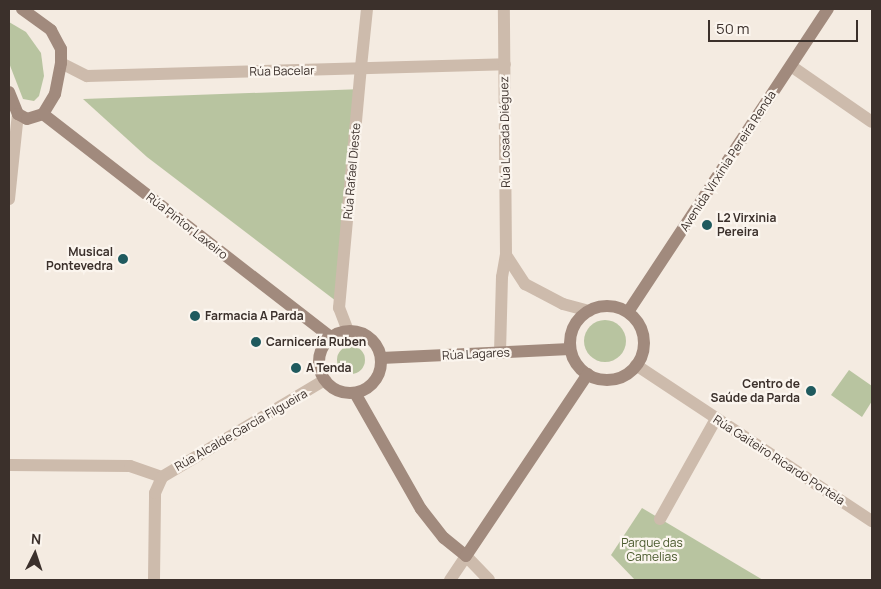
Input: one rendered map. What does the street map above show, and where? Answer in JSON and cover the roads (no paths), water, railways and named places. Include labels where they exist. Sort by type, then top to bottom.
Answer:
[{"type":"main road","points":[[9,92],[18,114],[27,119],[43,114],[55,94],[61,63],[61,49],[51,30],[22,9]]},
{"type":"main road","name":"Avenida Virxinia Pereira Renda","points":[[628,312],[828,9]]},
{"type":"main road","name":"Rúa Pintor Laxeiro","points":[[43,114],[331,337]]},
{"type":"main road","points":[[608,306],[628,312],[642,331],[642,355],[636,366],[613,379],[588,374],[574,359],[570,349],[573,326],[589,311],[608,306]]},
{"type":"main road","points":[[348,331],[366,336],[373,341],[381,358],[381,368],[372,384],[355,393],[338,391],[325,380],[319,362],[320,352],[331,337],[348,331]]},
{"type":"main road","name":"Rúa Lagares","points":[[381,358],[570,349]]},
{"type":"main road","points":[[355,393],[421,508],[444,538],[466,556],[588,374]]},
{"type":"street","name":"Rúa Rafael Dieste","points":[[348,331],[339,308],[367,9]]},
{"type":"street","name":"Rúa Losada Diéguez","points":[[500,353],[502,277],[506,255],[504,9]]},
{"type":"street","name":"Rúa Bacelar","points":[[61,63],[87,76],[504,64]]},
{"type":"street","points":[[790,66],[872,122]]},
{"type":"street","points":[[9,199],[18,114]]},
{"type":"street","points":[[506,255],[525,284],[563,304],[589,311]]},
{"type":"street","name":"Rúa Gaiteiro Ricardo Portela","points":[[636,366],[872,521]]},
{"type":"street","name":"Rúa Alcalde García Filgueira","points":[[9,465],[130,466],[162,477],[325,380]]},
{"type":"street","points":[[660,519],[716,419]]},
{"type":"street","points":[[154,580],[155,493],[162,477]]},
{"type":"street","points":[[450,580],[466,556],[489,580]]},
{"type":"place","name":"L2 Virxinia Pereira","points":[[707,225]]},
{"type":"place","name":"Musical Pontevedra","points":[[123,259]]},
{"type":"place","name":"Farmacia A Parda","points":[[195,316]]},
{"type":"place","name":"Carnicería Ruben","points":[[256,342]]},
{"type":"place","name":"A Tenda","points":[[296,368]]},
{"type":"place","name":"Centro de Saúde da Parda","points":[[811,391]]},
{"type":"park label","name":"Parque das Camelias","points":[[652,550]]}]
